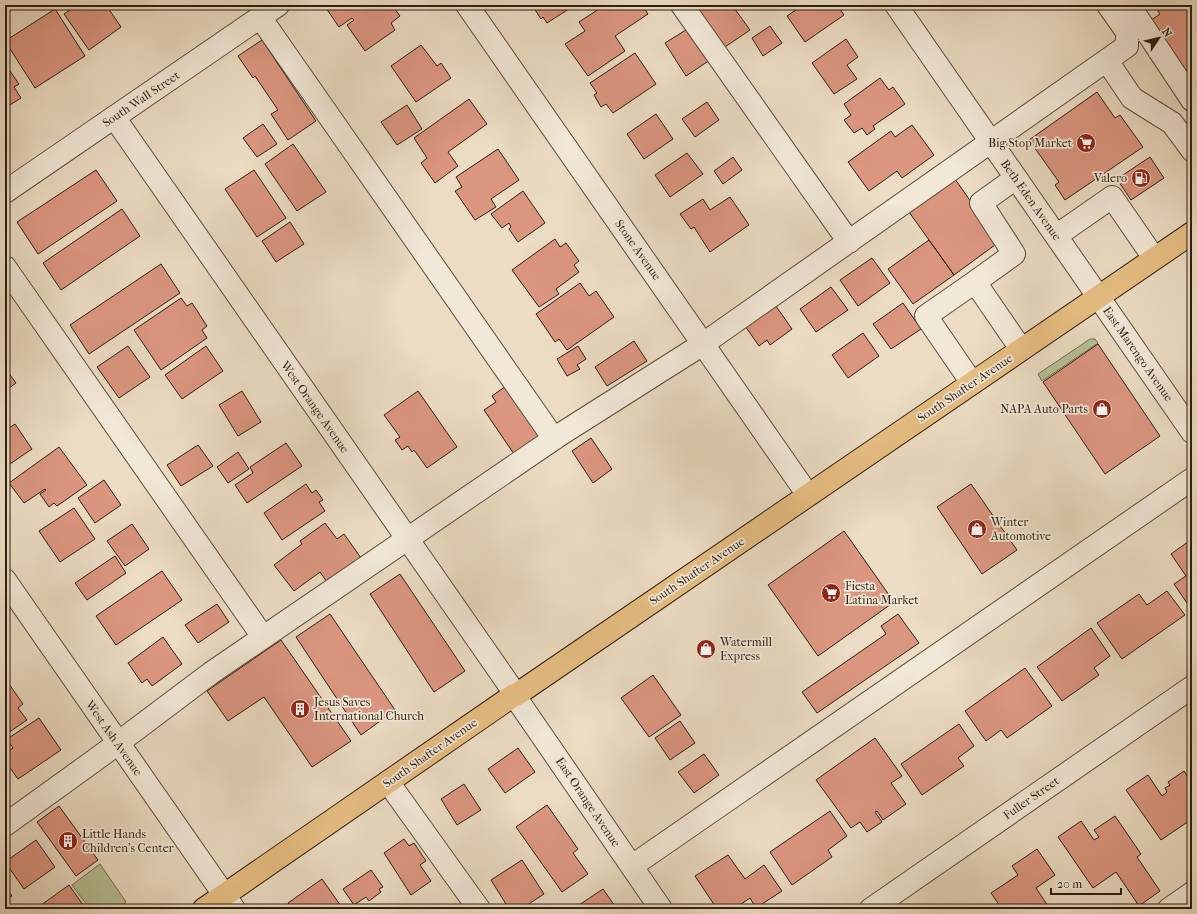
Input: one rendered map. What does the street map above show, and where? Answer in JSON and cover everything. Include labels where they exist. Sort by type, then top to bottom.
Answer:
[{"type":"main road","name":"South Shafter Avenue","points":[[204,909],[229,902],[388,782],[1192,232]]},
{"type":"street","name":"Stone Avenue","points":[[467,5],[808,495]]},
{"type":"street","points":[[682,5],[849,242]]},
{"type":"street","name":"Beth Eden Avenue","points":[[896,5],[1098,296]]},
{"type":"street","points":[[5,825],[263,637],[554,439],[703,344],[1127,46],[1127,32],[1108,5]]},
{"type":"street","points":[[1137,10],[1192,100]]},
{"type":"street","points":[[269,11],[554,439]]},
{"type":"street","name":"South Wall Street","points":[[5,192],[269,11]]},
{"type":"street","points":[[1106,60],[1132,98],[1172,123],[1192,150]]},
{"type":"street","name":"West Orange Avenue","points":[[114,118],[515,695]]},
{"type":"street","points":[[972,383],[926,316],[1014,254],[981,203],[1016,178]]},
{"type":"street","points":[[1056,236],[1112,197],[1154,258]]},
{"type":"street","points":[[5,267],[263,637]]},
{"type":"street","points":[[975,282],[1021,350]]},
{"type":"street","name":"East Marengo Avenue","points":[[1098,296],[1192,432]]},
{"type":"street","points":[[632,866],[1192,479]]},
{"type":"street","name":"West Ash Avenue","points":[[5,580],[229,902]]},
{"type":"street","name":"Fuller Street","points":[[871,909],[1192,687]]},
{"type":"street","name":"East Orange Avenue","points":[[515,695],[661,909]]},
{"type":"street","points":[[388,782],[479,909]]},
{"type":"street","points":[[1169,909],[1192,893]]},
{"type":"green space","points":[[1090,339],[1095,339],[1098,343],[1042,381],[1038,374]]},
{"type":"green space","points":[[100,864],[126,902],[117,909],[90,909],[72,885]]},
{"type":"building","points":[[77,5],[106,5],[121,27],[89,50],[64,14]]},
{"type":"building","points":[[330,5],[392,5],[400,16],[391,23],[395,30],[365,51],[347,25],[354,20],[352,18],[339,27],[326,8]]},
{"type":"building","points":[[532,5],[575,5],[547,23],[543,17],[541,19]]},
{"type":"building","points":[[605,5],[642,5],[648,14],[615,36],[625,51],[588,76],[565,44],[585,31],[579,22]]},
{"type":"building","points":[[704,5],[732,5],[750,30],[722,49],[695,11]]},
{"type":"building","points":[[803,5],[837,5],[844,15],[805,42],[787,16]]},
{"type":"building","points":[[1160,5],[1188,5],[1192,10],[1192,87],[1147,23],[1160,14],[1156,8]]},
{"type":"building","points":[[55,9],[85,56],[35,88],[5,41]]},
{"type":"building","points":[[770,26],[782,43],[763,56],[752,38]]},
{"type":"building","points":[[689,28],[710,60],[686,76],[665,43]]},
{"type":"building","points":[[846,39],[858,57],[847,65],[857,79],[834,94],[812,63]]},
{"type":"building","points":[[262,40],[316,121],[288,140],[271,114],[278,110],[255,76],[253,78],[238,56]]},
{"type":"building","points":[[421,45],[437,66],[441,63],[451,78],[416,102],[391,66]]},
{"type":"building","points":[[635,53],[656,84],[613,113],[606,104],[601,107],[594,95],[597,93],[590,83]]},
{"type":"building","points":[[5,64],[19,84],[14,87],[21,98],[5,108]]},
{"type":"building","points":[[880,78],[889,90],[893,87],[905,104],[873,126],[875,129],[867,135],[862,128],[854,133],[844,120],[851,115],[844,104]]},
{"type":"building","name":"Big Stop Market","points":[[1097,92],[1115,118],[1120,115],[1143,147],[1065,200],[1055,185],[1059,182],[1029,140]]},
{"type":"building","points":[[469,99],[487,124],[448,152],[458,166],[435,183],[421,163],[427,158],[414,138]]},
{"type":"building","points":[[707,102],[719,120],[695,137],[682,119]]},
{"type":"building","points":[[407,105],[422,129],[397,145],[381,122]]},
{"type":"building","points":[[656,114],[673,139],[644,159],[627,134]]},
{"type":"building","points":[[263,124],[277,144],[257,157],[243,138]]},
{"type":"building","points":[[912,125],[934,155],[902,178],[897,171],[869,191],[848,162],[891,131],[895,137]]},
{"type":"building","points":[[293,144],[326,192],[297,211],[265,164]]},
{"type":"building","points":[[498,149],[519,180],[491,199],[496,207],[475,220],[455,191],[462,187],[456,177]]},
{"type":"building","points":[[687,153],[703,174],[670,197],[655,175]]},
{"type":"building","points":[[733,157],[742,170],[723,184],[714,171]]},
{"type":"building","points":[[1150,157],[1164,178],[1131,200],[1117,179]]},
{"type":"building","points":[[96,170],[117,201],[38,254],[17,222]]},
{"type":"building","points":[[254,170],[286,218],[257,237],[225,189]]},
{"type":"building","points":[[955,179],[999,242],[954,275],[909,212]]},
{"type":"building","points":[[523,191],[545,223],[518,242],[509,229],[511,227],[509,223],[502,228],[491,214]]},
{"type":"building","points":[[730,197],[749,225],[710,252],[694,227],[691,229],[680,214],[703,199],[710,210]]},
{"type":"building","points":[[122,209],[140,236],[61,290],[43,263]]},
{"type":"building","points":[[290,222],[304,244],[276,262],[262,241]]},
{"type":"building","points":[[555,239],[560,247],[566,243],[579,261],[574,265],[579,272],[556,289],[559,294],[539,307],[512,270]]},
{"type":"building","points":[[929,240],[954,275],[913,304],[888,269]]},
{"type":"building","points":[[872,258],[890,283],[858,306],[840,280]]},
{"type":"building","points":[[161,264],[180,293],[89,354],[70,325]]},
{"type":"building","points":[[580,283],[589,296],[596,291],[614,317],[567,350],[559,339],[555,342],[536,314]]},
{"type":"building","points":[[831,287],[848,310],[816,332],[800,309]]},
{"type":"building","points":[[181,298],[187,306],[192,303],[207,326],[202,330],[207,338],[161,370],[134,330]]},
{"type":"building","points":[[773,302],[792,329],[770,345],[767,340],[759,346],[743,323]]},
{"type":"building","points":[[903,303],[921,329],[891,349],[873,324]]},
{"type":"building","points":[[863,333],[879,356],[848,378],[832,355]]},
{"type":"building","points":[[634,341],[647,361],[607,386],[595,367]]},
{"type":"building","name":"NAPA Auto Parts","points":[[1098,344],[1160,436],[1105,474],[1043,382]]},
{"type":"building","points":[[128,346],[150,377],[119,398],[97,367]]},
{"type":"building","points":[[206,346],[223,371],[182,399],[165,375]]},
{"type":"building","points":[[578,346],[586,359],[577,365],[580,369],[567,376],[557,359]]},
{"type":"building","points":[[5,368],[16,383],[5,391]]},
{"type":"building","points":[[506,386],[540,435],[514,454],[484,410],[496,402],[492,396]]},
{"type":"building","points":[[242,391],[261,422],[238,436],[219,405]]},
{"type":"building","points":[[418,391],[457,447],[427,468],[414,450],[412,452],[408,446],[402,450],[395,440],[400,437],[384,415]]},
{"type":"building","points":[[15,424],[32,449],[7,466],[5,463],[5,431]]},
{"type":"building","points":[[591,438],[612,469],[593,483],[572,451]]},
{"type":"building","points":[[286,443],[302,466],[247,503],[235,485],[253,473],[250,467]]},
{"type":"building","points":[[198,445],[213,466],[181,486],[167,465]]},
{"type":"building","points":[[59,447],[87,485],[57,506],[54,503],[49,507],[40,494],[46,490],[45,489],[24,503],[9,483]]},
{"type":"building","points":[[238,452],[249,469],[228,483],[217,467]]},
{"type":"building","points":[[104,480],[121,505],[95,523],[78,498]]},
{"type":"building","points":[[306,484],[312,493],[316,490],[323,500],[319,502],[325,511],[282,540],[264,513]]},
{"type":"building","name":"Winter Automotive","points":[[971,484],[1017,550],[982,574],[937,507]]},
{"type":"building","points":[[74,508],[95,539],[60,562],[39,531]]},
{"type":"building","points":[[325,523],[337,539],[344,534],[361,558],[327,582],[320,572],[294,591],[274,565],[302,544],[300,541]]},
{"type":"building","points":[[132,524],[149,549],[125,566],[107,541]]},
{"type":"building","name":"Fiesta Latina Market","points":[[844,531],[894,602],[818,656],[768,585]]},
{"type":"building","points":[[1192,539],[1191,609],[1174,584],[1186,576],[1171,554]]},
{"type":"building","points":[[115,556],[126,573],[87,600],[75,583]]},
{"type":"building","points":[[162,571],[182,600],[116,645],[96,616]]},
{"type":"building","points":[[400,574],[465,671],[434,692],[370,594]]},
{"type":"building","points":[[1167,591],[1185,615],[1122,659],[1097,623],[1139,594],[1147,605]]},
{"type":"building","points":[[217,604],[229,622],[198,643],[185,625]]},
{"type":"building","points":[[330,614],[395,710],[361,735],[296,637]]},
{"type":"building","points":[[898,614],[919,643],[817,713],[802,692],[886,634],[881,626]]},
{"type":"building","points":[[1091,628],[1110,656],[1094,668],[1099,675],[1062,701],[1037,667]]},
{"type":"building","points":[[163,637],[182,664],[152,686],[147,679],[142,683],[128,663]]},
{"type":"building","name":"Jesus Saves International Church","points":[[281,640],[351,741],[312,767],[264,697],[228,721],[207,691]]},
{"type":"building","name":"Watermill Express","points":[[706,644],[710,646],[710,652],[705,655],[701,652],[701,646]]},
{"type":"building","points":[[1025,668],[1052,706],[1007,738],[1001,730],[986,741],[965,711]]},
{"type":"building","points":[[653,675],[681,715],[649,737],[621,698]]},
{"type":"building","points":[[9,684],[23,704],[18,708],[27,720],[5,735],[5,687]]},
{"type":"building","points":[[39,718],[61,750],[18,779],[5,761],[5,753],[13,748],[7,739]]},
{"type":"building","points":[[680,721],[695,743],[670,760],[655,738]]},
{"type":"building","points":[[959,724],[974,746],[958,758],[964,766],[922,795],[901,764]]},
{"type":"building","points":[[875,738],[902,776],[891,783],[906,804],[883,820],[877,811],[875,812],[882,822],[867,832],[860,822],[851,828],[816,780]]},
{"type":"building","points":[[518,748],[535,772],[505,793],[488,769]]},
{"type":"building","points":[[704,754],[719,775],[694,793],[678,772]]},
{"type":"building","points":[[1184,771],[1192,783],[1192,819],[1161,840],[1126,790],[1148,775],[1162,796],[1167,792],[1165,788],[1170,785],[1168,782]]},
{"type":"building","points":[[464,784],[481,810],[457,825],[441,799]]},
{"type":"building","points":[[547,805],[578,849],[573,853],[588,874],[562,892],[516,827]]},
{"type":"building","name":"Little Hands Children's Center","points":[[59,806],[98,860],[76,876],[37,822]]},
{"type":"building","points":[[830,811],[847,836],[828,850],[832,857],[792,885],[770,852]]},
{"type":"building","points":[[1115,816],[1141,854],[1137,857],[1160,891],[1139,906],[1116,872],[1093,888],[1058,837],[1081,821],[1094,840],[1099,837],[1094,830]]},
{"type":"building","points":[[404,839],[409,846],[414,843],[426,861],[420,865],[431,881],[411,895],[384,853]]},
{"type":"building","points":[[36,840],[55,867],[24,889],[5,862]]},
{"type":"building","points":[[1037,849],[1055,875],[1036,888],[1050,909],[1002,909],[991,893],[1018,875],[1012,866]]},
{"type":"building","points":[[728,855],[745,879],[764,865],[782,891],[756,908],[750,898],[734,909],[717,909],[695,876]]},
{"type":"building","points":[[522,860],[544,894],[521,909],[509,909],[491,880]]},
{"type":"building","points":[[371,870],[383,887],[379,889],[381,892],[369,901],[366,897],[354,905],[343,889]]},
{"type":"building","points":[[322,879],[343,909],[291,909],[288,903]]},
{"type":"building","points":[[69,885],[86,909],[37,908]]},
{"type":"building","points":[[5,886],[12,896],[5,900]]},
{"type":"building","points":[[603,889],[617,909],[573,909]]},
{"type":"place","name":"Big Stop Market","points":[[1086,143]]},
{"type":"place","name":"Valero","points":[[1141,178]]},
{"type":"place","name":"NAPA Auto Parts","points":[[1102,409]]},
{"type":"place","name":"Winter Automotive","points":[[977,529]]},
{"type":"place","name":"Fiesta Latina Market","points":[[831,593]]},
{"type":"place","name":"Watermill Express","points":[[706,649]]},
{"type":"place","name":"Jesus Saves International Church","points":[[300,709]]},
{"type":"place","name":"Little Hands Children's Center","points":[[68,841]]}]
